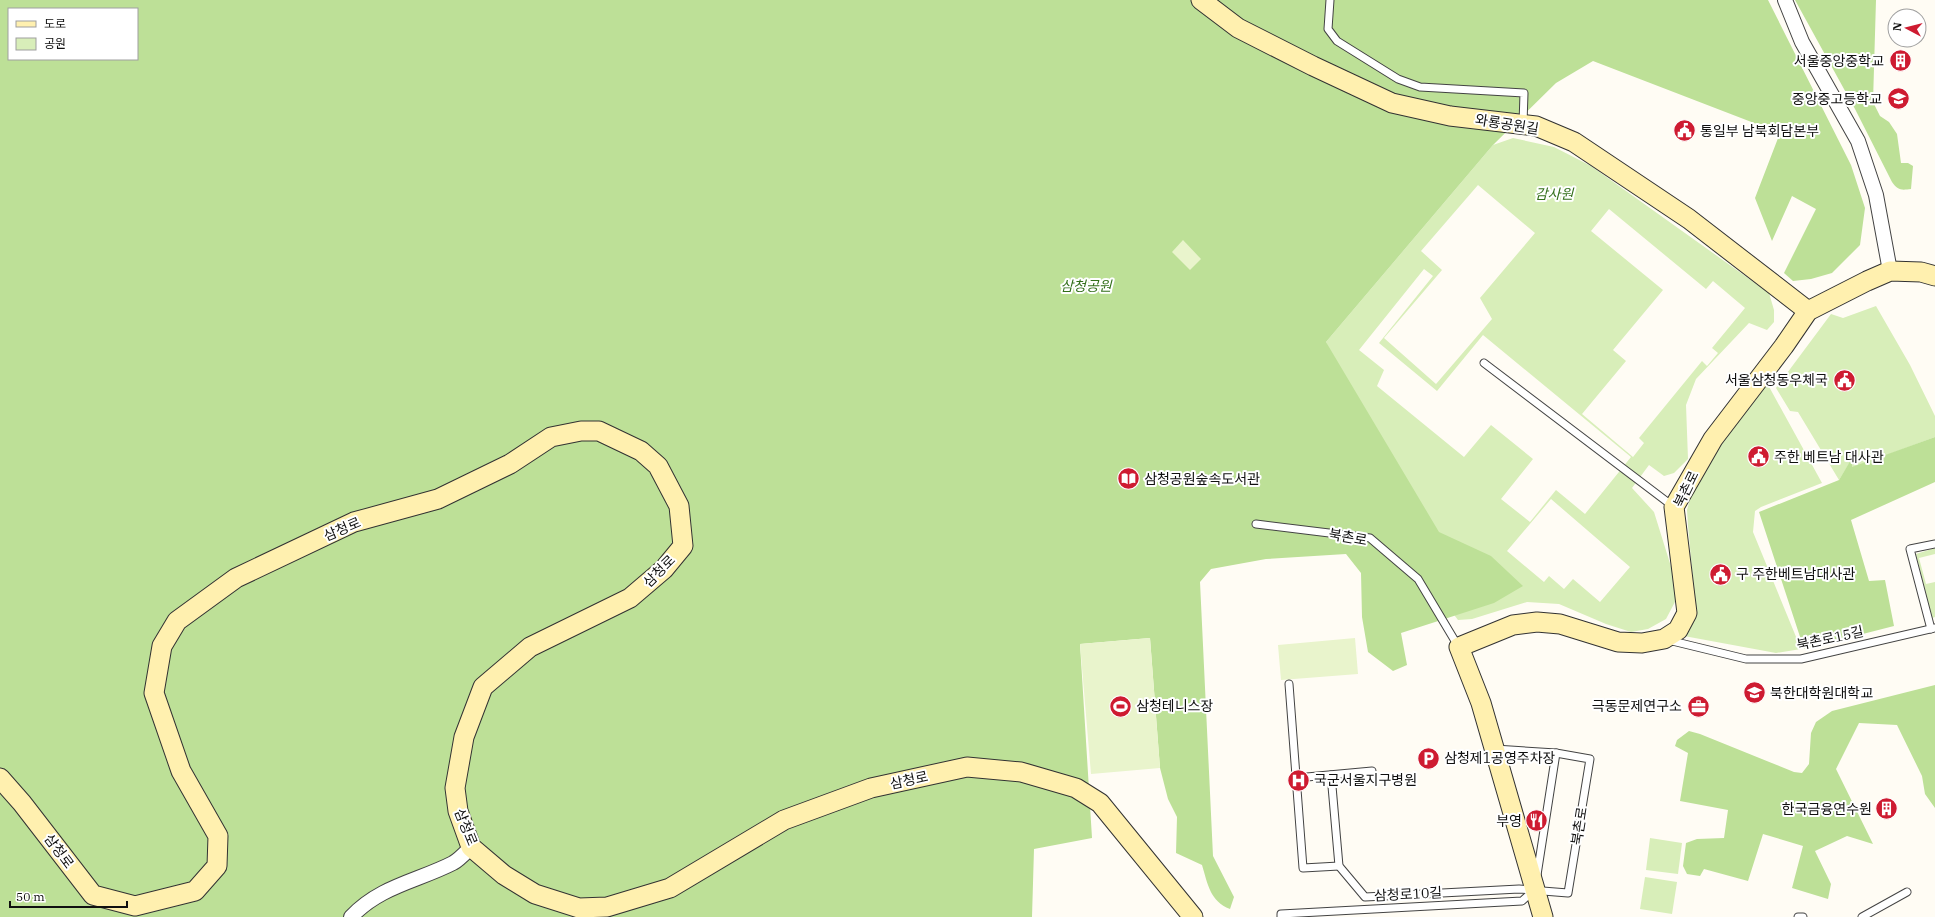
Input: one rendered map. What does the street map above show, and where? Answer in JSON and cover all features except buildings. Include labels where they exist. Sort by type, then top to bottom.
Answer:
[{"type":"street","name":"와룡공원길","points":[[1201,0],[1238,28],[1313,66],[1392,103],[1450,116],[1536,126],[1574,142],[1689,219],[1808,311]]},
{"type":"street","points":[[1785,0],[1802,42],[1858,141],[1876,195],[1890,271]]},
{"type":"street","name":"북촌로","points":[[1542,917],[1481,703],[1459,647],[1513,625],[1537,622],[1560,624],[1618,642],[1642,643],[1664,639],[1678,630],[1687,613],[1674,508],[1712,439],[1784,346],[1808,311],[1890,271],[1920,272],[1935,276]]},
{"type":"street","name":"삼청로","points":[[0,778],[22,803],[93,895],[135,906],[195,891],[217,866],[218,836],[181,771],[154,693],[162,646],[177,622],[236,578],[354,522],[438,500],[510,464],[551,437],[580,431],[599,431],[642,451],[658,466],[679,506],[683,546],[664,570],[630,598],[530,647],[483,687],[464,737],[455,788],[458,811],[472,847],[504,875],[535,894],[579,908],[607,907],[670,888],[706,865],[784,820],[871,788],[967,768],[1021,772],[1076,788],[1100,803],[1193,917]]},
{"type":"street","points":[[351,917],[360,907],[400,884],[454,862],[472,847]]},
{"type":"lane","points":[[1330,0],[1328,29],[1337,41],[1398,79],[1420,86],[1524,94],[1523,125]]},
{"type":"lane","points":[[1484,363],[1674,508]]},
{"type":"lane","name":"북촌로","points":[[1256,524],[1370,538],[1418,579],[1459,647]]},
{"type":"lane","name":"북촌로15길","points":[[1664,639],[1746,659],[1801,659],[1933,628],[1910,549],[1935,544]]},
{"type":"lane","points":[[1289,684],[1303,868],[1339,866]]},
{"type":"lane","name":"북촌로","points":[[1495,749],[1556,753],[1590,759],[1568,894],[1534,889],[1556,753]]},
{"type":"lane","points":[[1296,778],[1372,771]]},
{"type":"lane","points":[[1331,775],[1339,866],[1365,897],[1534,889]]},
{"type":"lane","name":"삼청로10길","points":[[1281,917],[1281,914],[1522,901],[1534,889]]},
{"type":"lane","points":[[1862,917],[1907,892]]},
{"type":"green space","name":"삼청공원","points":[[0,0],[1768,0],[1851,165],[1865,208],[1860,245],[1832,273],[1811,279],[1793,281],[1784,273],[1816,209],[1792,196],[1772,241],[1755,198],[1780,133],[1593,61],[1556,83],[1493,145],[1326,342],[1439,532],[1491,556],[1523,586],[1494,603],[1401,633],[1407,665],[1393,671],[1368,652],[1362,617],[1361,573],[1346,554],[1266,559],[1211,569],[1200,582],[1213,856],[1234,897],[1230,909],[1223,906],[1214,897],[1208,886],[1202,865],[1176,853],[1177,817],[1168,799],[1160,768],[1150,638],[1080,644],[1092,838],[1034,849],[1032,917],[0,917]]},
{"type":"green space","points":[[1795,0],[1876,0],[1873,102],[1880,116],[1889,122],[1897,134],[1901,163],[1908,163],[1913,166],[1911,189],[1900,189],[1892,182],[1855,109]]},
{"type":"green space","name":"감사원","points":[[1513,138],[1554,147],[1591,166],[1769,293],[1774,310],[1774,322],[1767,330],[1749,323],[1696,379],[1686,405],[1688,459],[1674,473],[1664,476],[1649,465],[1632,488],[1654,512],[1673,573],[1676,600],[1666,619],[1648,629],[1631,632],[1606,624],[1559,604],[1527,602],[1472,619],[1458,620],[1429,582],[1326,342],[1493,145]],"holes":[[[1478,185],[1535,233],[1480,298],[1492,319],[1436,384],[1384,338],[1442,270],[1421,251]],[[1609,209],[1706,289],[1713,281],[1745,308],[1712,348],[1718,353],[1707,366],[1702,361],[1639,438],[1644,443],[1633,457],[1582,414],[1626,361],[1613,350],[1663,290],[1591,231]],[[1424,269],[1433,276],[1379,343],[1437,391],[1483,335],[1631,457],[1585,514],[1556,490],[1530,522],[1501,499],[1533,459],[1491,425],[1464,457],[1377,386],[1384,370],[1359,350]],[[1551,499],[1630,567],[1600,602],[1573,579],[1564,589],[1549,576],[1544,582],[1507,551]]]},
{"type":"green space","points":[[1183,240],[1201,259],[1190,270],[1172,252]]},
{"type":"green space","points":[[1876,306],[1910,365],[1935,416],[1935,437],[1852,468],[1852,459],[1839,480],[1798,412],[1790,411],[1776,388],[1831,314],[1843,318]]},
{"type":"green space","points":[[1767,383],[1822,483],[1761,507],[1755,511],[1753,532],[1801,649],[1776,653],[1684,636],[1695,602],[1687,510],[1691,495],[1712,455]]},
{"type":"green space","points":[[1935,437],[1935,482],[1851,520],[1869,581],[1885,580],[1894,626],[1804,649],[1759,512],[1839,480],[1852,458],[1852,467]]},
{"type":"green space","points":[[1935,548],[1935,554],[1919,558],[1926,584],[1935,582],[1935,617],[1932,618],[1916,554]]},
{"type":"green space","name":"삼청테니스장","points":[[1150,638],[1160,768],[1091,774],[1080,644]]},
{"type":"green space","points":[[1355,638],[1358,674],[1281,680],[1278,645]]},
{"type":"green space","points":[[1935,685],[1935,808],[1925,794],[1922,776],[1897,725],[1859,723],[1836,769],[1873,844],[1847,836],[1815,851],[1831,884],[1828,899],[1792,888],[1803,846],[1763,834],[1748,881],[1704,869],[1700,876],[1687,874],[1683,866],[1686,843],[1697,839],[1724,838],[1728,810],[1680,801],[1688,753],[1675,746],[1677,740],[1689,731],[1700,734],[1794,772],[1802,773],[1809,764],[1811,733],[1816,722],[1832,711]]},
{"type":"green space","points":[[1650,838],[1682,843],[1678,874],[1646,870]]},
{"type":"green space","points":[[1645,877],[1677,882],[1672,914],[1640,909]]},
{"type":"place","name":"서울중앙중학교","points":[[1900,61]]},
{"type":"place","name":"중앙중고등학교","points":[[1898,99]]},
{"type":"place","name":"통일부 남북회담본부","points":[[1685,131]]},
{"type":"place","name":"서울삼청동우체국","points":[[1844,380]]},
{"type":"place","name":"주한 베트남 대사관","points":[[1758,457]]},
{"type":"place","name":"삼청공원숲속도서관","points":[[1128,479]]},
{"type":"place","name":"구 주한베트남대사관","points":[[1721,574]]},
{"type":"place","name":"북한대학원대학교","points":[[1755,693]]},
{"type":"place","name":"삼청테니스장","points":[[1120,706]]},
{"type":"place","name":"극동문제연구소","points":[[1698,706]]},
{"type":"place","name":"삼청제1공영주차장","points":[[1429,758]]},
{"type":"place","name":"국군서울지구병원","points":[[1299,780]]},
{"type":"place","name":"한국금융연수원","points":[[1887,809]]},
{"type":"place","name":"부영","points":[[1537,821]]}]
